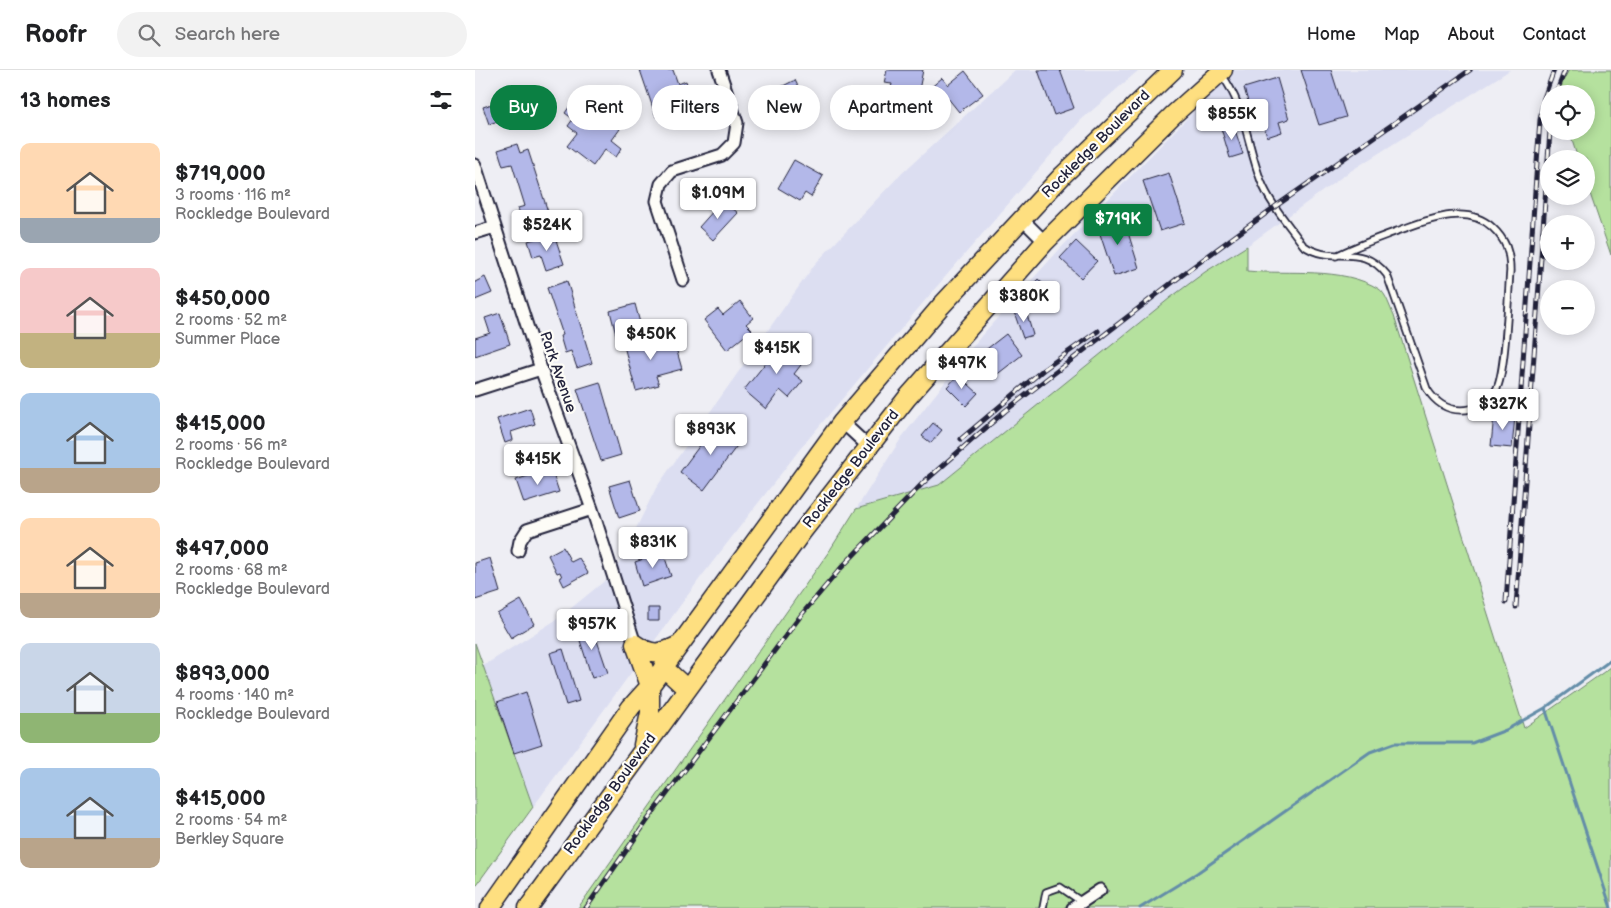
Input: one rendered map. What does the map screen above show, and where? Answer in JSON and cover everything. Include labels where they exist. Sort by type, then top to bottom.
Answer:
[{"type":"main road","name":"Rockledge Boulevard","points":[[490,908],[631,707],[650,686],[842,422],[941,306],[1022,219],[1105,133],[1173,70]]},
{"type":"main road","name":"Rockledge Boulevard","points":[[528,908],[687,688],[868,446],[920,383],[1045,242],[1165,122],[1222,71]]},
{"type":"main road","points":[[635,644],[654,654],[667,652],[679,645]]},
{"type":"main road","points":[[635,644],[650,686],[650,713],[641,750]]},
{"type":"main road","points":[[663,667],[687,688]]},
{"type":"street","points":[[683,280],[657,201],[661,184],[672,171],[722,154],[734,143],[737,123],[719,70]]},
{"type":"street","name":"Park Avenue","points":[[475,165],[541,369],[592,509],[635,644]]},
{"type":"street","points":[[1022,219],[1045,242]]},
{"type":"street","points":[[475,234],[495,227]]},
{"type":"street","points":[[475,390],[541,369]]},
{"type":"street","points":[[842,422],[868,446]]},
{"type":"street","points":[[518,551],[520,541],[527,530],[592,509]]},
{"type":"street","points":[[1078,905],[1100,890]]},
{"type":"lane","points":[[1222,71],[1235,95],[1261,182],[1303,245],[1311,251],[1336,256],[1352,254],[1369,258],[1378,263],[1387,274],[1427,388],[1433,398],[1443,406],[1455,410],[1477,408],[1487,401],[1497,389],[1501,371],[1510,271],[1510,256],[1505,243],[1497,232],[1476,216],[1453,215],[1421,223],[1336,256]]},
{"type":"lane","points":[[1043,908],[1046,892],[1060,887],[1078,905]]},
{"type":"shaded area","points":[[1015,70],[1139,70],[1081,120],[933,291],[800,449],[701,577],[650,647],[641,641],[617,567],[656,488],[815,264],[900,175]]},
{"type":"shaded area","points":[[1234,70],[1510,70],[1346,174],[1247,246],[1205,272],[939,485],[856,509],[902,437],[982,335],[1058,251]]},
{"type":"shaded area","points":[[607,579],[627,641],[626,646],[629,648],[636,666],[533,807],[483,666],[559,618]]},
{"type":"green space","points":[[1569,70],[1611,70],[1611,255],[1594,205],[1595,150],[1575,150],[1572,140],[1595,140],[1595,85],[1561,85]]},
{"type":"green space","points":[[1247,246],[1247,271],[1332,274],[1349,277],[1379,289],[1386,297],[1394,316],[1524,728],[1611,667],[1611,908],[1084,908],[1109,891],[1102,882],[1063,908],[578,908],[830,550],[856,509],[939,485],[1170,298],[1205,272]]},
{"type":"green space","points":[[475,643],[533,807],[475,887]]},
{"type":"building","points":[[640,70],[673,70],[678,84],[686,81],[687,85],[652,85],[652,105]]},
{"type":"building","points":[[887,70],[923,70],[920,85],[892,85],[884,83]]},
{"type":"building","points":[[1038,70],[1060,70],[1074,108],[1054,115]]},
{"type":"building","points":[[1301,70],[1331,70],[1346,117],[1319,125]]},
{"type":"building","points":[[965,71],[983,94],[959,112],[951,102],[951,85],[948,85]]},
{"type":"building","points":[[942,78],[948,85],[934,85]]},
{"type":"building","points":[[1277,78],[1289,119],[1279,122],[1282,132],[1267,137],[1264,127],[1256,129],[1244,88]]},
{"type":"building","points":[[795,80],[797,85],[785,85]]},
{"type":"building","points":[[490,105],[490,124],[489,124],[483,107]]},
{"type":"building","points":[[1233,124],[1243,154],[1230,158],[1221,128]]},
{"type":"building","points":[[573,130],[619,130],[612,140],[622,148],[616,157],[605,149],[593,166],[567,146],[577,133]]},
{"type":"building","points":[[517,144],[520,153],[528,150],[549,215],[523,224],[518,208],[525,206],[512,164],[503,166],[498,150]]},
{"type":"building","points":[[794,160],[823,176],[811,197],[805,193],[800,201],[778,188]]},
{"type":"building","points":[[1169,173],[1185,223],[1160,231],[1143,181]]},
{"type":"building","points":[[723,200],[738,213],[713,240],[699,227]]},
{"type":"building","points":[[1123,216],[1139,268],[1114,276],[1097,225]]},
{"type":"building","points":[[547,235],[549,242],[556,240],[564,264],[546,270],[541,255],[533,257],[528,241]]},
{"type":"building","points":[[1076,241],[1097,261],[1081,278],[1060,258]]},
{"type":"building","points":[[485,277],[492,293],[475,300],[475,282]]},
{"type":"building","points":[[1038,279],[1059,299],[1045,314],[1024,294]]},
{"type":"building","points":[[567,281],[592,363],[577,368],[571,351],[565,353],[560,336],[563,335],[547,288]]},
{"type":"building","points":[[740,301],[753,318],[746,324],[752,330],[727,350],[704,320],[718,309],[723,315]]},
{"type":"building","points":[[635,304],[640,323],[627,327],[630,340],[618,343],[610,311]]},
{"type":"building","points":[[1025,308],[1033,335],[1023,338],[1014,312]]},
{"type":"building","points":[[500,313],[510,344],[475,356],[475,338],[490,333],[485,318]]},
{"type":"building","points":[[1006,334],[1022,355],[995,376],[979,355]]},
{"type":"building","points":[[659,336],[661,344],[674,341],[682,369],[656,376],[659,385],[636,391],[624,346]]},
{"type":"building","points":[[784,340],[807,357],[794,374],[803,381],[789,398],[780,390],[766,409],[744,390]]},
{"type":"building","points":[[958,375],[978,393],[966,406],[947,387]]},
{"type":"building","points":[[600,382],[621,455],[601,461],[577,389]]},
{"type":"building","points":[[530,408],[535,424],[511,432],[513,440],[505,443],[497,419]]},
{"type":"building","points":[[1494,414],[1515,416],[1512,448],[1491,446]]},
{"type":"building","points":[[718,421],[742,439],[704,490],[680,472]]},
{"type":"building","points":[[933,423],[942,430],[931,443],[922,436]]},
{"type":"building","points":[[551,468],[559,492],[524,503],[516,480]]},
{"type":"building","points":[[630,480],[640,511],[619,518],[609,486]]},
{"type":"building","points":[[563,547],[571,562],[579,558],[588,573],[564,586],[560,578],[562,577],[560,572],[557,573],[548,555]]},
{"type":"building","points":[[663,552],[671,576],[642,586],[635,562]]},
{"type":"building","points":[[490,558],[500,592],[475,600],[475,563]]},
{"type":"building","points":[[521,600],[534,624],[511,638],[497,614]]},
{"type":"building","points":[[648,608],[659,608],[659,621],[648,621]]},
{"type":"building","points":[[591,623],[608,673],[592,678],[576,628]]},
{"type":"building","points":[[563,649],[579,701],[566,705],[550,653]]},
{"type":"building","points":[[526,692],[542,744],[514,753],[497,702]]},
{"type":"waterway","points":[[1140,908],[1197,873],[1370,752],[1395,743],[1472,743],[1506,730],[1545,708],[1611,660]]},
{"type":"waterway","points":[[1545,708],[1611,908]]},
{"type":"railway","points":[[586,908],[654,811],[802,614],[841,568],[924,482],[1005,411],[1182,275],[1276,206],[1470,70]]},
{"type":"railway","points":[[1506,602],[1540,120],[1544,98],[1554,70]]},
{"type":"railway","points":[[1559,85],[1565,70]]},
{"type":"railway","points":[[1516,607],[1549,140]]},
{"type":"railway","points":[[961,439],[1043,370],[1098,331]]}]
